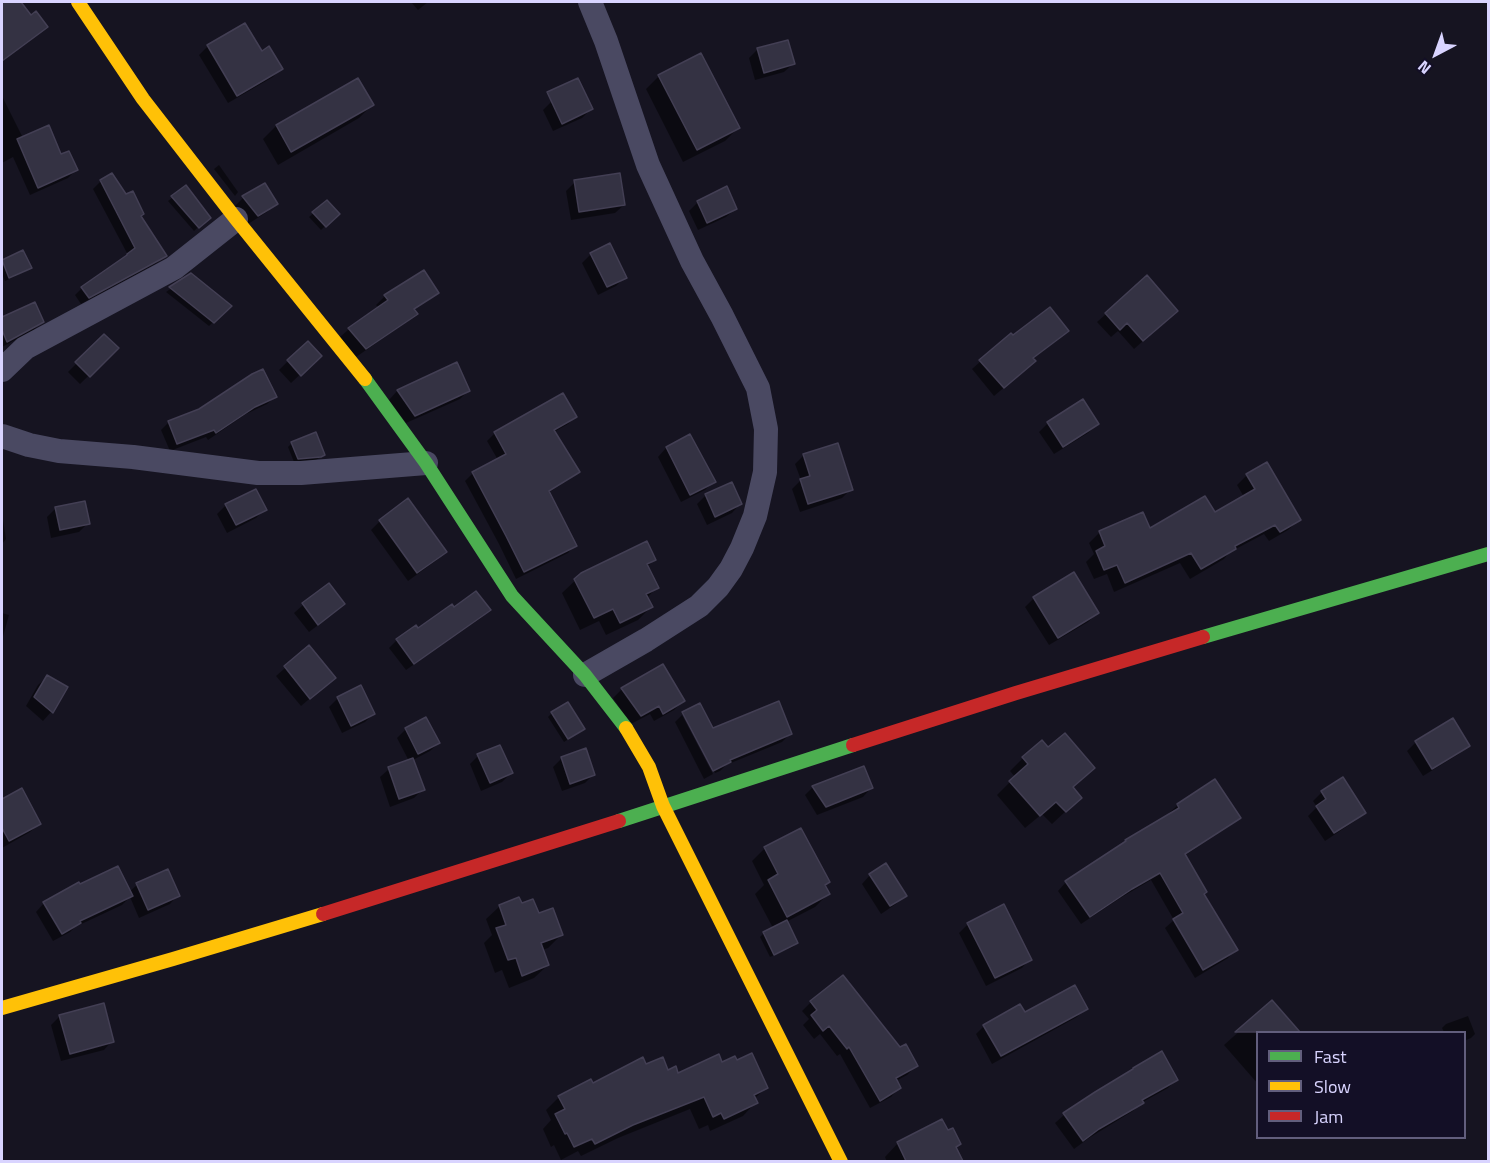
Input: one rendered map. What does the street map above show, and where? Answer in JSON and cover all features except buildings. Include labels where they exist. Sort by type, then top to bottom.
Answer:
[{"type":"street","points":[[78,2],[143,99],[236,219],[368,381],[426,463],[512,596],[585,675],[631,735],[648,767],[663,806],[841,1161]]},
{"type":"street","points":[[585,675],[699,606],[718,587],[731,569],[755,516],[765,472],[766,429],[758,388],[692,261],[648,165],[606,41],[590,2]]},
{"type":"street","points":[[2,370],[25,348],[174,268],[236,219]]},
{"type":"street","points":[[2,436],[29,445],[59,451],[133,457],[258,473],[301,473],[426,463]]},
{"type":"street","points":[[2,1008],[269,931],[979,704],[1488,554]]},
{"type":"traffic: fast","points":[[365,379],[426,463],[512,596],[585,675],[626,728]]},
{"type":"traffic: fast","points":[[1203,637],[1488,554]]},
{"type":"traffic: fast","points":[[619,821],[853,745]]},
{"type":"traffic: slow","points":[[78,2],[143,99],[365,379]]},
{"type":"traffic: slow","points":[[626,728],[649,767],[663,806],[841,1162]]},
{"type":"traffic: slow","points":[[2,1008],[323,914]]},
{"type":"traffic: jam","points":[[853,745],[1203,637]]},
{"type":"traffic: jam","points":[[323,914],[619,821]]}]
